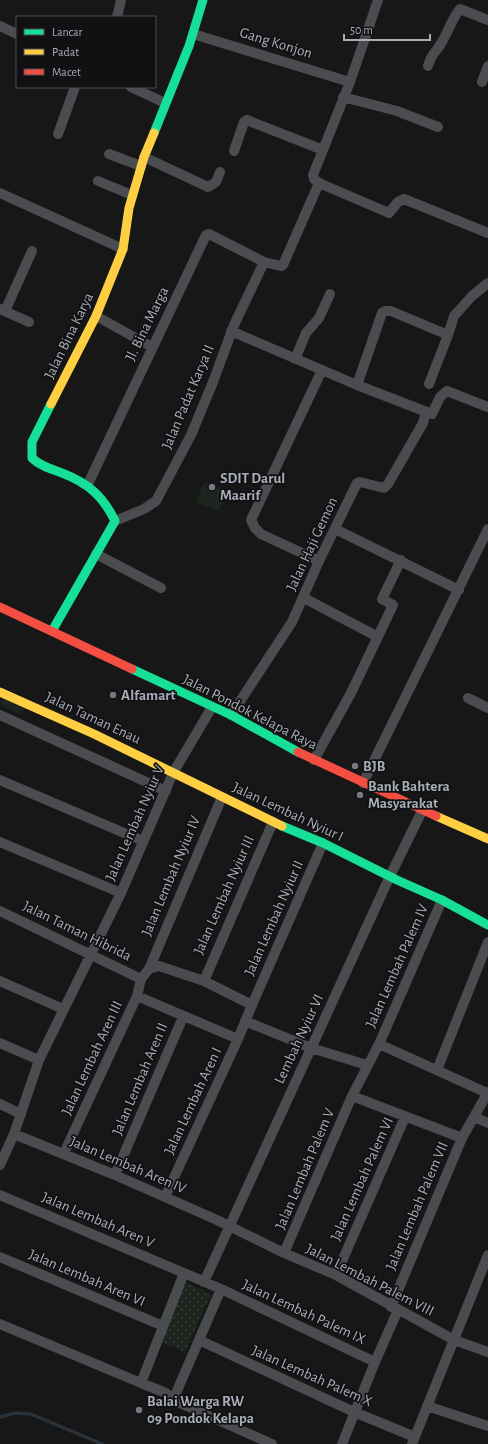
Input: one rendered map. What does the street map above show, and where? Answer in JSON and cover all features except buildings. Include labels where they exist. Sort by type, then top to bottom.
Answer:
[{"type":"street","points":[[117,16],[121,0]]},
{"type":"street","name":"Jalan Bina Karya","points":[[115,521],[109,506],[101,495],[88,484],[38,464],[32,458],[32,442],[96,316],[123,249],[132,195],[142,161],[193,34],[203,0]]},
{"type":"street","points":[[378,0],[350,82],[313,175],[314,179],[319,183],[389,213],[398,202],[404,199],[488,233]]},
{"type":"street","points":[[428,66],[432,53],[441,45],[451,21],[459,9],[488,20]]},
{"type":"street","points":[[0,26],[16,34]]},
{"type":"street","name":"Gang Konjon","points":[[193,34],[350,82]]},
{"type":"street","points":[[482,82],[488,66]]},
{"type":"street","points":[[58,134],[75,88]]},
{"type":"street","points":[[133,88],[165,102]]},
{"type":"street","points":[[343,97],[397,111],[438,127]]},
{"type":"street","points":[[234,151],[244,122],[247,120],[323,150]]},
{"type":"street","points":[[109,154],[142,161],[208,187],[216,182],[220,172]]},
{"type":"street","points":[[98,181],[132,195]]},
{"type":"street","points":[[264,262],[281,266],[283,265],[319,183]]},
{"type":"street","points":[[0,193],[123,249]]},
{"type":"street","name":"Jl. Bina Marga","points":[[88,484],[206,235],[209,234],[264,262]]},
{"type":"street","points":[[29,322],[3,310],[32,252]]},
{"type":"street","name":"Jalan Padat Karya II","points":[[115,521],[144,509],[156,501],[190,435],[213,382],[231,331],[264,262]]},
{"type":"street","points":[[429,384],[454,316],[472,296],[488,283]]},
{"type":"street","points":[[295,359],[306,333],[319,318],[330,294]]},
{"type":"street","points":[[357,385],[382,314],[385,311],[391,311],[448,335]]},
{"type":"street","points":[[96,316],[152,347]]},
{"type":"street","points":[[231,331],[357,385],[432,414],[440,397],[448,391],[488,407]]},
{"type":"street","points":[[319,561],[261,534],[255,528],[251,520],[322,370]]},
{"type":"street","name":"Jalan Haji Gemon","points":[[231,715],[292,622],[304,598],[319,561],[357,483],[360,482],[384,488],[388,484],[420,429],[426,412]]},
{"type":"street","points":[[52,631],[115,521]]},
{"type":"street","points":[[335,529],[401,560],[459,590]]},
{"type":"street","points":[[363,783],[488,529]]},
{"type":"street","points":[[96,554],[161,588]]},
{"type":"street","points":[[314,760],[351,693],[394,605],[382,599],[401,560]]},
{"type":"street","points":[[304,598],[378,637]]},
{"type":"street","name":"Jalan Pondok Kelapa Raya","points":[[0,607],[231,715],[314,760],[488,839]]},
{"type":"street","name":"Jalan Taman Enau","points":[[0,692],[94,734],[173,773]]},
{"type":"street","points":[[468,698],[488,708]]},
{"type":"street","name":"Jalan Lembah Nyiur V","points":[[0,1165],[14,1134],[39,1060],[121,892],[173,773],[212,707]]},
{"type":"street","points":[[0,715],[166,791]]},
{"type":"street","name":"Jalan Lembah Nyiur I","points":[[173,773],[273,822],[323,843],[442,900],[488,925]]},
{"type":"street","points":[[0,780],[143,841]]},
{"type":"street","name":"Jalan Lembah Nyiur IV","points":[[141,979],[149,968],[222,797]]},
{"type":"street","name":"Lembah Nyiur VI","points":[[204,1282],[390,876],[423,809]]},
{"type":"street","name":"Jalan Lembah Nyiur III","points":[[204,981],[273,822]]},
{"type":"street","points":[[0,842],[121,892]]},
{"type":"street","name":"Jalan Lembah Nyiur II","points":[[245,1021],[323,843]]},
{"type":"street","name":"Jalan Lembah Palem IV","points":[[367,1065],[379,1044],[442,900]]},
{"type":"street","name":"Jalan Taman Hibrida","points":[[0,911],[141,979]]},
{"type":"street","points":[[437,1070],[488,942]]},
{"type":"street","points":[[149,968],[159,966],[204,981],[252,1005]]},
{"type":"street","name":"Jalan Lembah Aren III","points":[[64,1154],[137,996],[141,979]]},
{"type":"street","points":[[0,981],[63,1009]]},
{"type":"street","points":[[137,996],[183,1017],[238,1039]]},
{"type":"street","name":"Jalan Lembah Aren II","points":[[115,1175],[183,1017]]},
{"type":"street","points":[[245,1021],[311,1048],[367,1065]]},
{"type":"street","name":"Jalan Lembah Aren I","points":[[166,1197],[245,1021]]},
{"type":"street","points":[[0,1043],[39,1060]]},
{"type":"street","points":[[379,1044],[488,1092]]},
{"type":"street","name":"Jalan Lembah Palem V","points":[[284,1253],[352,1096],[367,1065]]},
{"type":"street","name":"Jalan Lembah Palem VII","points":[[342,1444],[462,1138],[488,1092]]},
{"type":"street","points":[[352,1096],[462,1138]]},
{"type":"street","points":[[0,1104],[21,1114]]},
{"type":"street","points":[[475,1116],[488,1123]]},
{"type":"street","name":"Jalan Lembah Palem VI","points":[[336,1275],[405,1117]]},
{"type":"street","name":"Jalan Lembah Aren IV","points":[[14,1134],[166,1197],[229,1227]]},
{"type":"street","name":"Jalan Lembah Aren V","points":[[0,1195],[204,1282]]},
{"type":"street","name":"Jalan Lembah Palem VIII","points":[[229,1227],[284,1253],[336,1275],[395,1309],[454,1340],[488,1352]]},
{"type":"street","points":[[413,1440],[488,1255]]},
{"type":"street","name":"Jalan Lembah Aren VI","points":[[0,1257],[163,1326]]},
{"type":"street","points":[[141,1383],[184,1273]]},
{"type":"street","name":"Jalan Lembah Palem IX","points":[[204,1282],[375,1362]]},
{"type":"street","points":[[173,1400],[221,1289]]},
{"type":"street","points":[[0,1324],[166,1393],[173,1400],[272,1444]]},
{"type":"street","name":"Jalan Lembah Palem X","points":[[199,1340],[413,1440]]},
{"type":"street","points":[[427,1406],[488,1426]]},
{"type":"shaded area","points":[[204,482],[227,490],[219,511],[196,503]]},
{"type":"shaded area","points":[[3,695],[26,706],[22,715],[0,705]]},
{"type":"shaded area","points":[[184,1282],[211,1294],[185,1352],[159,1341]]},
{"type":"waterway","points":[[0,1417],[15,1413],[31,1414],[102,1444]]},
{"type":"traffic: fast","points":[[154,133],[189,46],[203,0]]},
{"type":"traffic: fast","points":[[51,404],[32,442],[32,458],[42,465],[80,481],[94,491],[105,504],[115,521],[52,631]]},
{"type":"traffic: fast","points":[[132,669],[231,715],[298,752]]},
{"type":"traffic: fast","points":[[282,826],[323,843],[397,880],[442,900],[488,925]]},
{"type":"traffic: slow","points":[[51,404],[96,316],[123,249],[129,208],[144,157],[154,133]]},
{"type":"traffic: slow","points":[[0,692],[94,734],[282,826]]},
{"type":"traffic: slow","points":[[436,816],[488,839]]},
{"type":"traffic: jam","points":[[0,607],[132,669]]},
{"type":"traffic: jam","points":[[298,752],[436,816]]},
{"type":"place","name":"SDIT Darul Maarif","points":[[212,487]]},
{"type":"place","name":"Alfamart","points":[[113,695]]},
{"type":"place","name":"BJB","points":[[355,766]]},
{"type":"place","name":"Bank Bahtera Masyarakat","points":[[360,795]]},
{"type":"place","name":"Balai Warga RW 09 Pondok Kelapa","points":[[139,1410]]}]
